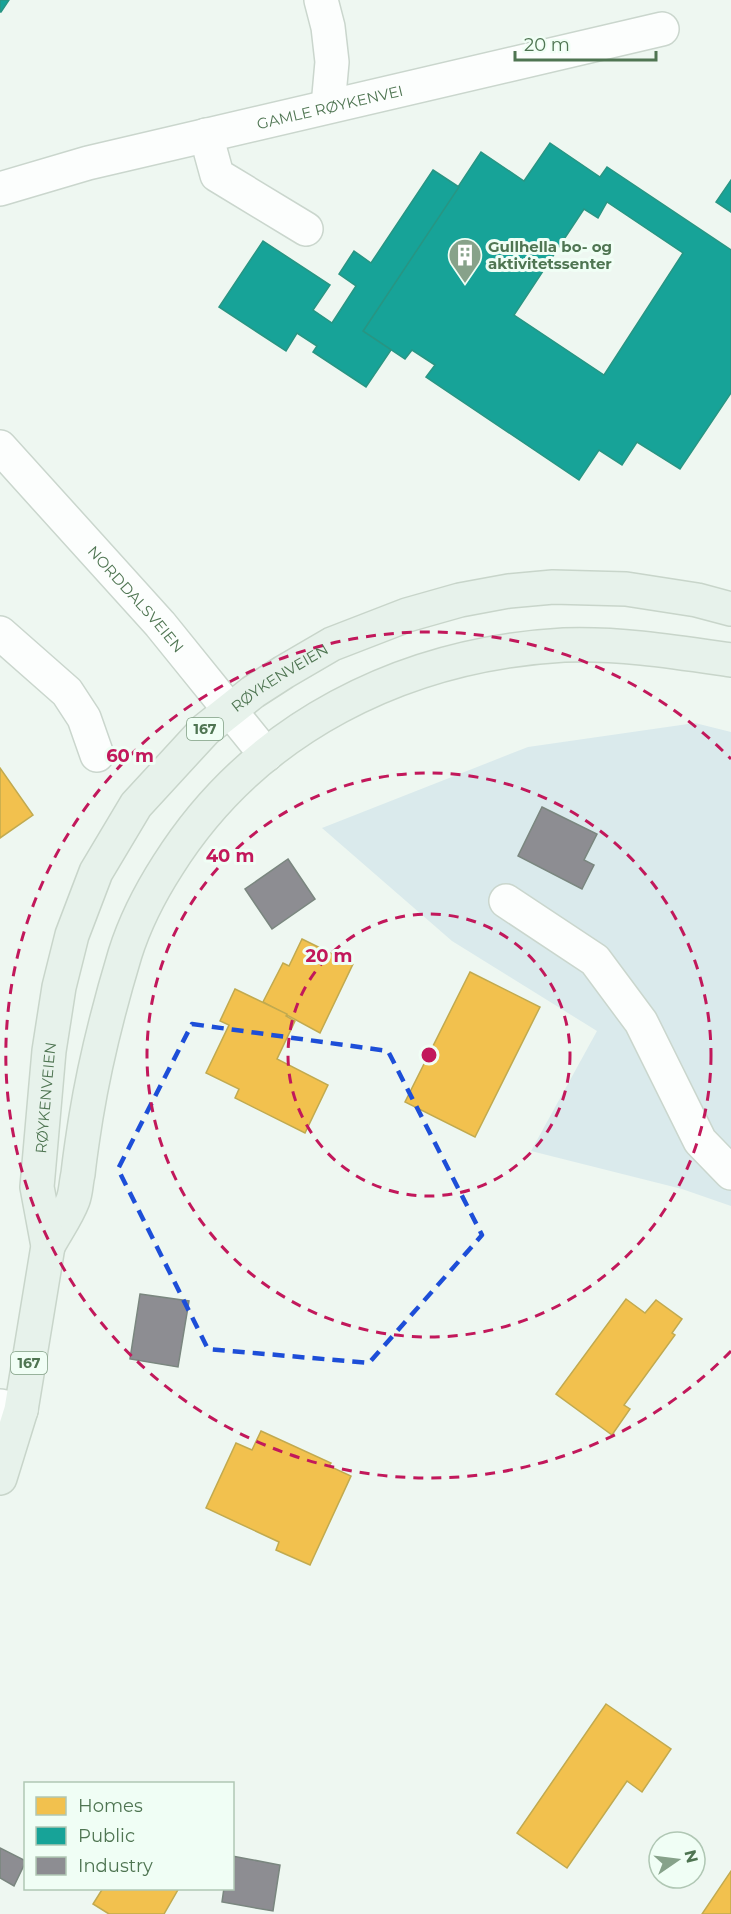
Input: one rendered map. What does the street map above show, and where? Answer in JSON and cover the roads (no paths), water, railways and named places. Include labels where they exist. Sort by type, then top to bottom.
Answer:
[{"type":"main road","name":"RØYKENVEIEN","points":[[48,1246],[37,1187],[44,1091],[53,1018],[72,935],[96,872],[135,805],[205,730],[228,710],[284,672],[332,644],[398,618],[460,600],[531,589],[593,586],[662,594],[731,609]]},
{"type":"main road","name":"RØYKENVEIEN","points":[[0,1478],[11,1408],[48,1246],[74,1199],[86,1115],[106,1020],[137,921],[185,838],[222,795],[288,736],[316,718],[367,693],[430,667],[467,658],[524,649],[582,645],[663,651],[731,660]]},
{"type":"street","points":[[321,0],[328,27],[332,62],[328,106]]},
{"type":"street","name":"GAMLE RØYKENVEI","points":[[0,189],[88,163],[662,29]]},
{"type":"street","points":[[206,135],[218,175],[306,229]]},
{"type":"street","name":"NORDDALSVEIEN","points":[[0,447],[160,624],[266,755]]},
{"type":"street","points":[[0,633],[67,692],[84,718],[97,755]]},
{"type":"street","points":[[506,902],[595,960],[641,1022],[700,1141],[731,1173]]},
{"type":"place","name":"Gullhella bo- og aktivitetssenter","points":[[465,284]]}]
